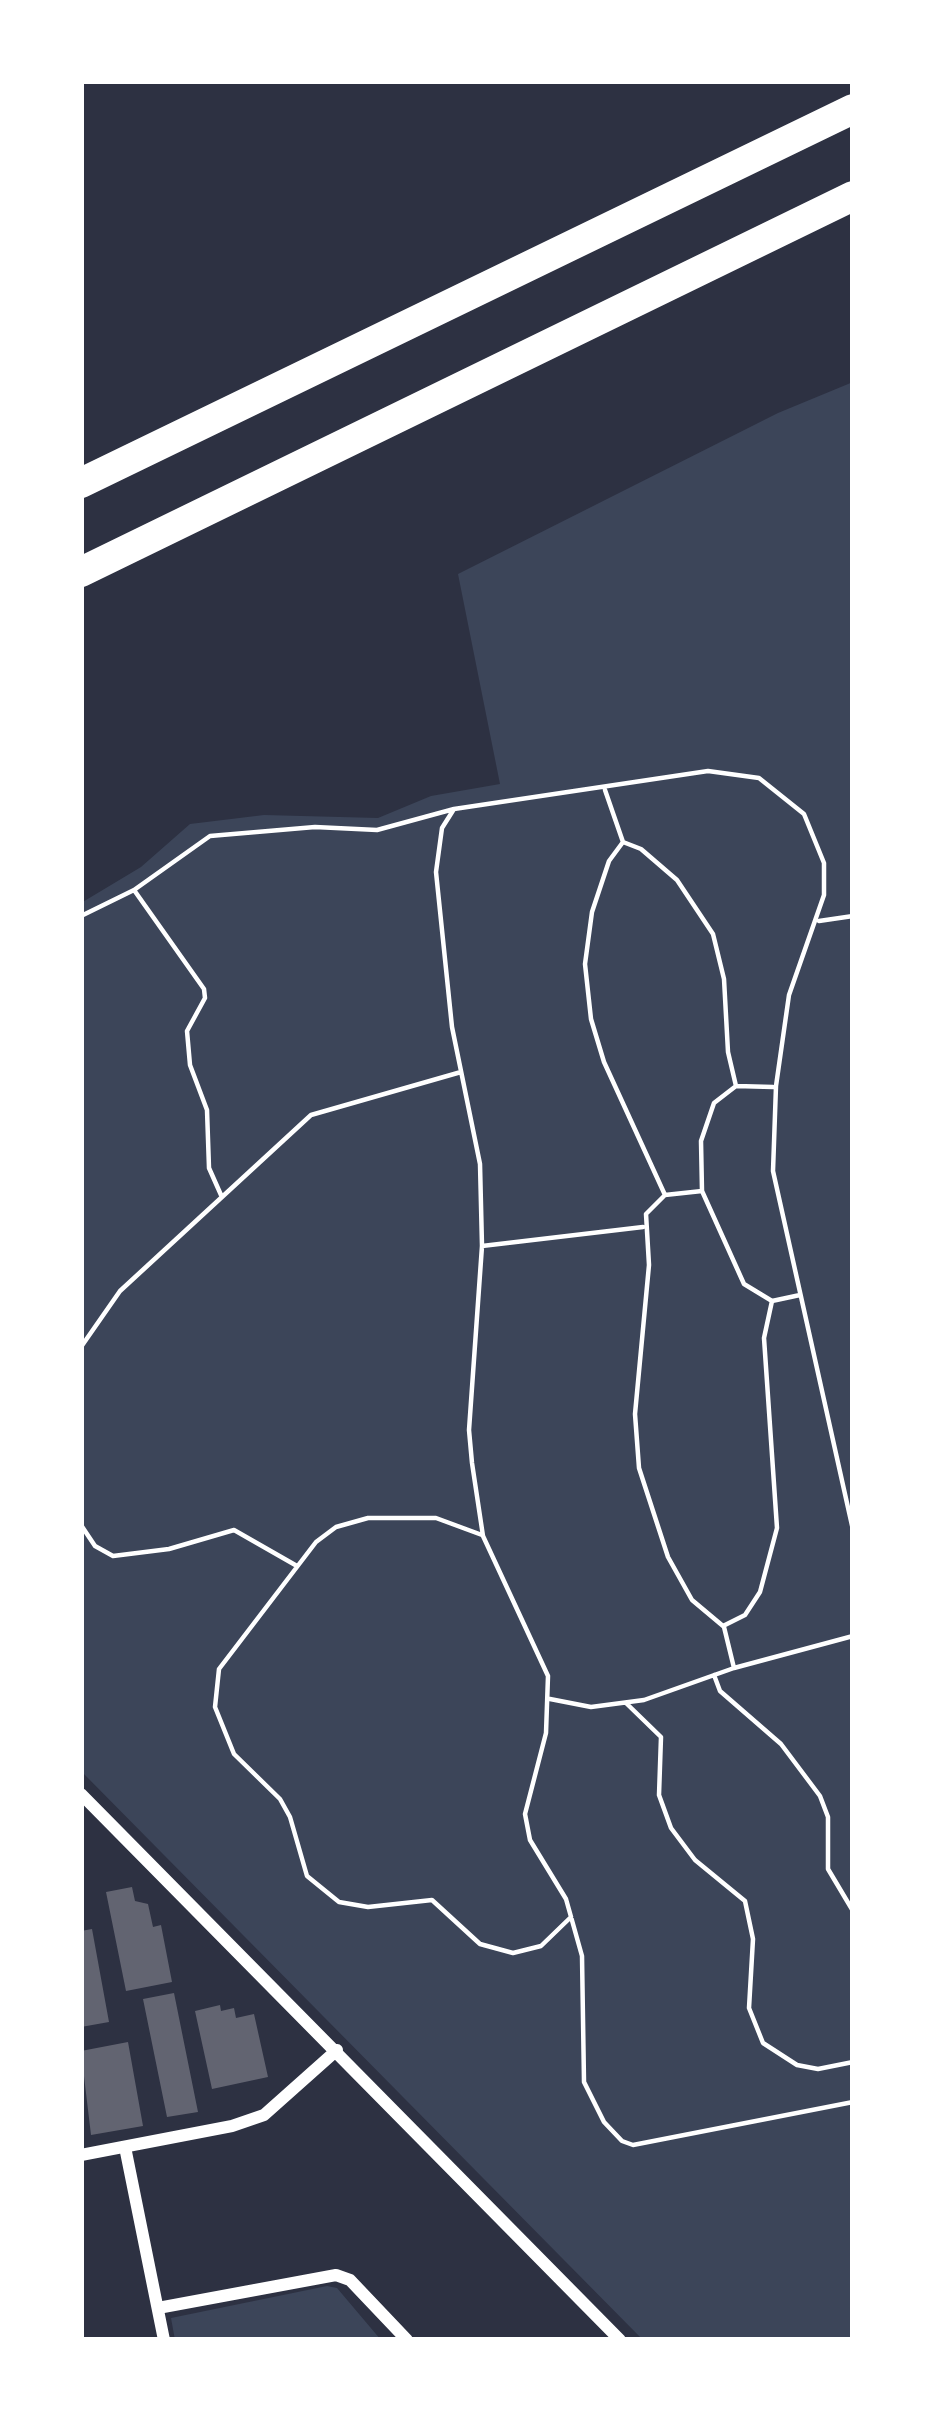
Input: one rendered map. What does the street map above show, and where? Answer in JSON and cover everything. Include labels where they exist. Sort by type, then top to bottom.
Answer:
[{"type":"highway","points":[[81,483],[853,109]]},
{"type":"highway","points":[[81,572],[844,202]]},
{"type":"street","points":[[81,1794],[620,2340]]},
{"type":"street","points":[[81,2155],[264,2115],[337,2050]]},
{"type":"street","points":[[125,2147],[164,2340]]},
{"type":"street","points":[[158,2308],[336,2275],[350,2280],[406,2340]]},
{"type":"path","points":[[81,916],[134,890],[210,836],[315,827],[377,830],[454,808],[708,771],[759,778],[776,787],[804,814],[824,863],[819,921],[789,995],[776,1086],[773,1172],[853,1530]]},
{"type":"path","points":[[605,788],[623,842]]},
{"type":"path","points":[[454,808],[442,828],[436,872],[461,1072],[480,1164],[482,1246],[469,1430],[483,1536],[541,1657],[550,1699],[525,1814],[530,1840],[572,1917],[586,1989],[580,2038],[584,2082],[592,2104],[622,2141],[633,2145],[853,2102]]},
{"type":"path","points":[[623,842],[641,849],[676,880],[713,934],[724,979],[728,1052],[736,1086]]},
{"type":"path","points":[[623,842],[609,861],[592,912],[587,991],[604,1062],[665,1196]]},
{"type":"path","points":[[134,890],[204,989],[206,998],[190,1021],[188,1042],[207,1110],[209,1168],[221,1195]]},
{"type":"path","points":[[819,921],[853,916]]},
{"type":"path","points":[[81,1347],[120,1291],[318,1110],[461,1072]]},
{"type":"path","points":[[776,1086],[736,1086],[714,1103],[705,1125],[702,1191],[744,1284],[772,1301],[800,1294]]},
{"type":"path","points":[[702,1191],[665,1196],[646,1214],[643,1227],[649,1265],[634,1390],[639,1468],[674,1569],[704,1614],[723,1626],[734,1668]]},
{"type":"path","points":[[482,1246],[643,1227]]},
{"type":"path","points":[[723,1626],[745,1615],[760,1592],[777,1528],[764,1355],[766,1313],[772,1301]]},
{"type":"path","points":[[483,1536],[436,1518],[368,1518],[336,1527],[297,1566],[219,1669],[214,1691],[223,1736],[250,1774],[280,1799],[308,1876],[351,1906],[432,1900],[480,1944],[513,1953],[541,1946],[572,1917]]},
{"type":"path","points":[[81,1525],[95,1546],[113,1556],[169,1549],[234,1530],[297,1566]]},
{"type":"path","points":[[550,1699],[591,1707],[626,1703],[853,1636]]},
{"type":"path","points":[[714,1675],[720,1691],[781,1744],[825,1805],[828,1869],[853,1910]]},
{"type":"path","points":[[626,1703],[661,1737],[659,1796],[671,1828],[695,1859],[745,1901],[753,1939],[749,2008],[763,2043],[797,2066],[818,2069],[853,2062]]},
{"type":"shaded area","points":[[853,382],[853,2340],[643,2340],[81,1771],[81,903],[141,867],[190,824],[264,815],[378,818],[431,796],[500,784],[458,574],[778,413]]},
{"type":"shaded area","points":[[327,2286],[337,2288],[381,2340],[175,2340],[171,2318]]},
{"type":"building","points":[[132,1887],[135,1901],[148,1904],[153,1927],[161,1925],[172,1982],[126,1991],[106,1892]]},
{"type":"building","points":[[92,1929],[109,2022],[81,2027],[81,1931]]},
{"type":"building","points":[[174,1993],[198,2112],[167,2117],[143,1999]]},
{"type":"building","points":[[220,2005],[221,2011],[234,2008],[236,2018],[254,2014],[268,2077],[212,2089],[195,2011]]},
{"type":"building","points":[[128,2042],[143,2126],[91,2135],[81,2051]]}]
